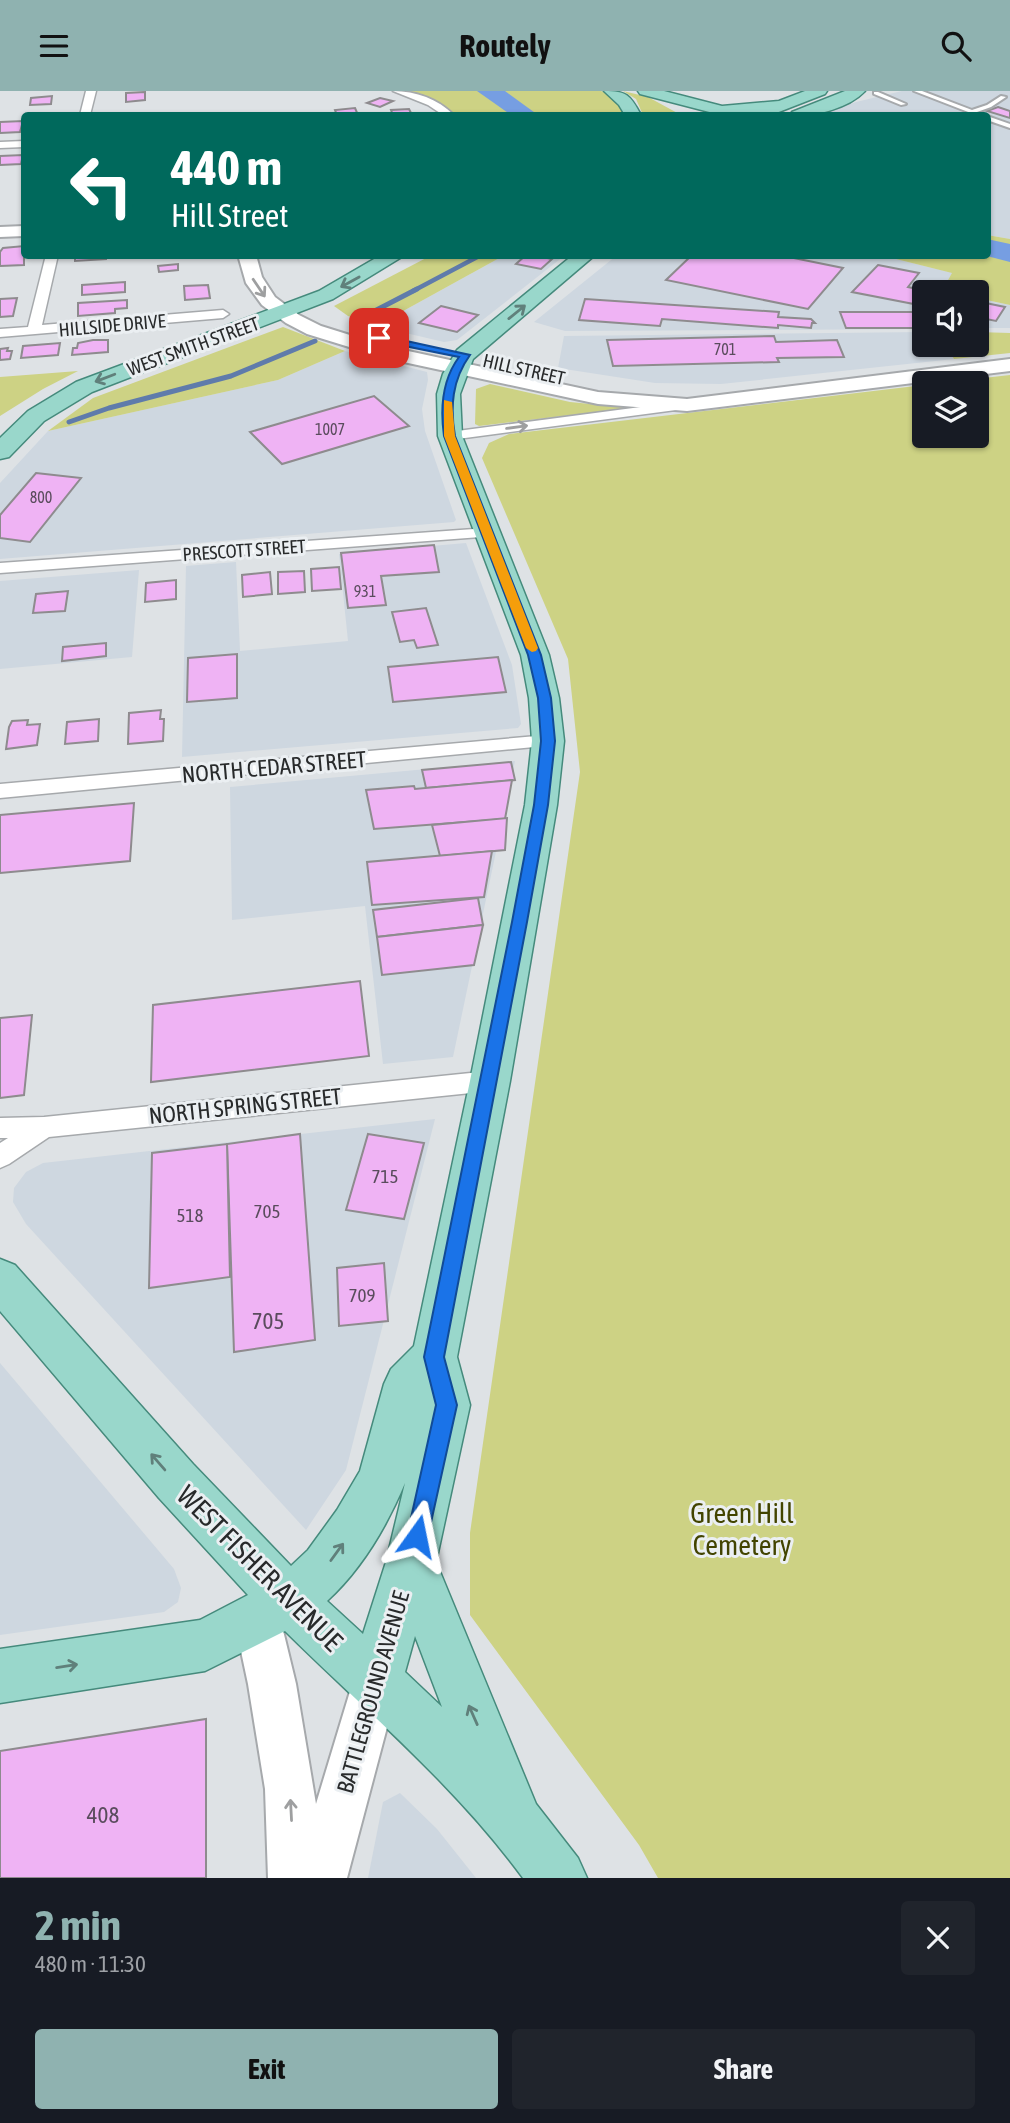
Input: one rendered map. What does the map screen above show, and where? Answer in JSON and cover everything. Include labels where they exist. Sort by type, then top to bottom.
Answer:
[{"type":"main road","points":[[612,91],[626,102],[631,112]]},
{"type":"main road","points":[[645,91],[722,111],[792,110],[881,92]]},
{"type":"main road","points":[[645,91],[685,112]]},
{"type":"main road","points":[[792,110],[819,91]]},
{"type":"main road","points":[[839,101],[857,91]]},
{"type":"main road","name":"WEST SMITH STREET","points":[[0,452],[36,416],[83,387],[291,303],[326,295],[389,259]]},
{"type":"main road","points":[[461,361],[581,259]]},
{"type":"main road","name":"BATTLEGROUND AVENUE","points":[[375,1682],[411,1562],[447,1405],[434,1357],[490,1081],[541,805],[548,741],[544,698],[535,655],[450,436],[446,413],[461,361]]},
{"type":"main road","name":"WEST FISHER AVENUE","points":[[0,1279],[198,1508],[273,1609],[375,1682],[488,1790],[558,1878]]},
{"type":"main road","points":[[0,1676],[205,1645],[273,1609],[326,1567],[355,1528],[382,1480],[407,1384],[434,1357]]},
{"type":"main road","points":[[411,1562],[450,1662],[491,1754],[516,1824]]},
{"type":"street","points":[[86,112],[91,91]]},
{"type":"street","points":[[398,91],[432,103],[445,112]]},
{"type":"street","points":[[0,145],[21,144]]},
{"type":"street","points":[[0,232],[21,231]]},
{"type":"street","points":[[34,331],[51,259]]},
{"type":"street","name":"HILL STREET","points":[[247,259],[249,273],[261,293],[291,303],[338,339],[607,387],[712,393],[732,398]]},
{"type":"street","name":"HILLSIDE DRIVE","points":[[0,333],[223,314]]},
{"type":"street","name":"HILL STREET","points":[[461,361],[576,397],[687,405]]},
{"type":"street","name":"HILL STREET","points":[[450,436],[732,398],[1010,365]]},
{"type":"street","name":"PRESCOTT STREET","points":[[0,568],[488,533]]},
{"type":"street","name":"NORTH CEDAR STREET","points":[[0,791],[548,741]]},
{"type":"street","name":"NORTH SPRING STREET","points":[[0,1128],[44,1127],[490,1081]]},
{"type":"street","points":[[0,1157],[44,1127]]},
{"type":"street","points":[[273,1609],[272,1684],[290,1789],[294,1878]]},
{"type":"street","name":"BATTLEGROUND AVENUE","points":[[321,1878],[375,1682]]},
{"type":"lane","points":[[917,91],[971,112],[989,106],[1003,97]]},
{"type":"lane","points":[[881,92],[903,104]]},
{"type":"lane","points":[[991,119],[1010,126]]},
{"type":"shaded area","points":[[902,91],[1010,91],[1010,239],[991,236],[991,112],[828,112]]},
{"type":"shaded area","points":[[498,259],[560,259],[457,340],[444,342],[376,326]]},
{"type":"shaded area","points":[[612,259],[896,259],[953,273],[949,280],[912,280],[912,329],[565,331],[534,322]]},
{"type":"shaded area","points":[[989,301],[1010,305],[1010,328],[989,328]]},
{"type":"shaded area","points":[[912,332],[912,357],[954,359],[721,384],[655,383],[558,368],[564,336]]},
{"type":"shaded area","points":[[345,351],[427,372],[422,409],[425,431],[456,520],[454,522],[0,559],[0,483],[48,431],[278,380]]},
{"type":"shaded area","points":[[466,543],[512,665],[521,724],[518,728],[182,757],[186,566],[236,562],[240,651],[348,641],[339,554]]},
{"type":"shaded area","points":[[139,570],[132,657],[0,669],[0,581]]},
{"type":"shaded area","points":[[515,761],[453,1057],[383,1064],[365,906],[232,920],[230,787]]},
{"type":"shaded area","points":[[435,1119],[346,1470],[306,1530],[26,1224],[13,1202],[14,1188],[26,1172],[43,1163]]},
{"type":"shaded area","points":[[0,1363],[174,1569],[181,1588],[178,1602],[164,1612],[0,1635]]},
{"type":"shaded area","points":[[400,1793],[437,1829],[476,1878],[368,1878],[383,1802]]},
{"type":"green space","points":[[401,91],[601,91],[607,93],[624,112],[450,112],[435,103]]},
{"type":"green space","points":[[623,91],[648,97],[676,112],[642,112],[636,99]]},
{"type":"green space","points":[[991,236],[1010,239],[1010,305],[989,301],[989,280],[948,280],[952,273],[896,259],[991,259]]},
{"type":"green space","points":[[424,259],[498,259],[376,326],[348,316],[334,306]]},
{"type":"green space","points":[[283,327],[345,351],[278,380],[48,431],[93,398]]},
{"type":"green space","points":[[989,332],[1010,333],[1010,353],[989,355]]},
{"type":"green space","points":[[78,371],[43,389],[0,416],[0,377]]},
{"type":"green space","name":"Green Hill Cemetery","points":[[1010,375],[1010,1878],[658,1878],[639,1845],[470,1615],[470,1533],[580,772],[568,659],[482,458],[489,443],[509,434],[912,386],[912,448],[989,448],[989,377]]},
{"type":"green space","points":[[490,384],[570,402],[631,408],[479,426],[475,424],[476,389]]},
{"type":"building","points":[[145,92],[145,100],[126,102],[126,93]]},
{"type":"building","points":[[52,96],[51,104],[30,105],[31,98]]},
{"type":"building","points":[[380,98],[393,101],[380,107],[367,103]]},
{"type":"building","points":[[998,107],[1010,111],[1010,118],[991,112],[987,111]]},
{"type":"building","points":[[355,108],[357,112],[336,112],[335,110]]},
{"type":"building","points":[[409,109],[410,112],[392,112],[391,110]]},
{"type":"building","points":[[21,121],[20,132],[0,133],[0,122]]},
{"type":"building","points":[[21,155],[21,164],[0,165],[0,156]]},
{"type":"building","points":[[21,246],[24,265],[0,266],[0,252],[3,248]]},
{"type":"building","points":[[75,259],[106,259],[75,261]]},
{"type":"building","points":[[522,259],[552,259],[541,269],[516,264]]},
{"type":"building","points":[[688,259],[799,259],[843,268],[808,309],[666,280]]},
{"type":"building","points":[[178,264],[178,270],[159,272],[158,266]]},
{"type":"building","points":[[878,265],[919,273],[908,287],[912,288],[912,304],[852,292]]},
{"type":"building","points":[[125,282],[125,292],[82,295],[82,285]]},
{"type":"building","points":[[208,285],[210,298],[185,300],[184,286]]},
{"type":"building","points":[[17,298],[13,316],[0,317],[0,299]]},
{"type":"building","points":[[585,299],[779,312],[778,317],[811,319],[815,323],[812,323],[811,328],[778,325],[778,328],[662,319],[660,326],[579,320]]},
{"type":"building","points":[[127,300],[127,308],[115,309],[115,313],[78,316],[78,303]]},
{"type":"building","points":[[989,304],[1005,307],[996,321],[989,320]]},
{"type":"building","points":[[441,306],[478,315],[457,332],[419,323]]},
{"type":"building","points":[[840,312],[912,312],[912,328],[846,328]]},
{"type":"building","points":[[774,336],[776,342],[837,340],[844,357],[777,358],[779,362],[613,366],[607,340]]},
{"type":"building","points":[[108,340],[108,352],[72,355],[73,348],[77,348],[78,343]]},
{"type":"building","points":[[60,343],[58,355],[21,358],[23,346]]},
{"type":"building","points":[[8,348],[7,351],[12,351],[10,359],[0,360],[0,349]]},
{"type":"building","points":[[374,396],[409,426],[282,464],[250,432]]},
{"type":"building","points":[[36,473],[81,478],[30,542],[0,538],[0,515]]},
{"type":"building","points":[[434,545],[439,572],[381,576],[386,605],[348,608],[341,553]]},
{"type":"building","points":[[339,567],[341,589],[312,591],[311,569]]},
{"type":"building","points":[[304,571],[305,592],[278,594],[278,572]]},
{"type":"building","points":[[270,572],[272,594],[243,597],[242,575]]},
{"type":"building","points":[[176,580],[176,599],[145,602],[146,583]]},
{"type":"building","points":[[68,591],[65,611],[33,613],[36,594]]},
{"type":"building","points":[[426,608],[438,645],[417,648],[414,640],[400,642],[392,612]]},
{"type":"building","points":[[106,643],[106,656],[62,661],[63,647]]},
{"type":"building","points":[[237,654],[237,698],[187,702],[188,658]]},
{"type":"building","points":[[498,657],[506,692],[393,702],[388,667]]},
{"type":"building","points":[[161,710],[160,719],[164,719],[163,741],[128,744],[129,713]]},
{"type":"building","points":[[99,719],[98,741],[65,744],[67,722]]},
{"type":"building","points":[[28,720],[27,725],[40,724],[37,745],[6,749],[12,721]]},
{"type":"building","points":[[511,762],[515,780],[426,788],[422,770]]},
{"type":"building","points":[[512,780],[505,819],[374,829],[366,790],[414,786],[415,789]]},
{"type":"building","points":[[134,803],[130,861],[0,873],[0,815]]},
{"type":"building","points":[[507,818],[505,850],[440,856],[432,825]]},
{"type":"building","points":[[492,851],[484,897],[372,905],[367,862]]},
{"type":"building","points":[[478,898],[483,925],[377,937],[373,910]]},
{"type":"building","points":[[483,925],[474,965],[382,975],[377,937]]},
{"type":"building","points":[[360,981],[369,1056],[151,1082],[153,1005]]},
{"type":"building","points":[[32,1015],[24,1095],[0,1098],[0,1018]]},
{"type":"building","points":[[300,1134],[315,1340],[234,1352],[227,1144]]},
{"type":"building","points":[[368,1134],[424,1143],[404,1219],[346,1210]]},
{"type":"building","points":[[227,1144],[230,1277],[149,1288],[152,1153]]},
{"type":"building","points":[[384,1263],[388,1321],[339,1326],[337,1268]]},
{"type":"building","points":[[206,1719],[206,1878],[0,1878],[0,1751]]},
{"type":"waterway","points":[[489,91],[521,112]]},
{"type":"waterway","points":[[991,249],[1010,253]]},
{"type":"waterway","points":[[413,291],[473,259]]},
{"type":"waterway","points":[[361,318],[417,289]]},
{"type":"waterway","points":[[69,422],[109,408],[231,376],[315,341]]},
{"type":"slow traffic","points":[[447,402],[450,436],[532,648]]},
{"type":"route","points":[[379,338],[465,355],[456,367],[448,396],[446,413],[450,436],[535,655],[544,698],[548,741],[541,805],[485,1106],[434,1357],[447,1405],[417,1536]]}]
